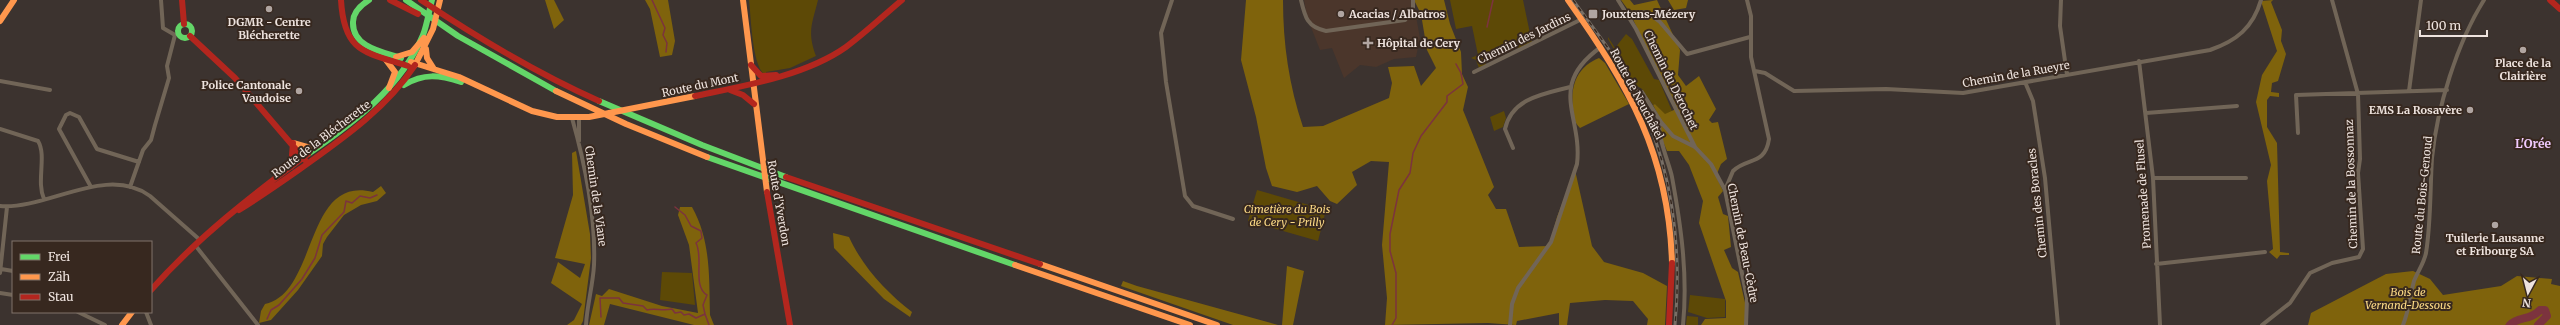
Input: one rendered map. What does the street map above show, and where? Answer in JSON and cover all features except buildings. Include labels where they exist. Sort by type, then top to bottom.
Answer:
[{"type":"main road","points":[[0,21],[14,0]]},
{"type":"main road","points":[[182,0],[184,24]]},
{"type":"main road","points":[[341,0],[342,23],[349,38],[363,52],[385,60],[410,64]]},
{"type":"main road","points":[[369,0],[355,13],[353,26],[356,35],[368,47],[396,57],[410,64]]},
{"type":"main road","points":[[390,0],[444,26]]},
{"type":"main road","points":[[406,0],[444,26],[517,70],[613,118],[775,182],[1190,325]]},
{"type":"main road","points":[[420,0],[521,63],[628,115],[778,174],[1217,325]]},
{"type":"main road","points":[[429,32],[432,0]]},
{"type":"main road","points":[[396,57],[412,52],[429,32],[440,0]]},
{"type":"main road","name":"Route d'Yverdon","points":[[743,0],[761,156],[790,325]]},
{"type":"main road","name":"Route du Mont","points":[[410,64],[459,77],[482,90],[532,111],[579,118],[729,90],[815,65],[845,48],[902,0]]},
{"type":"main road","name":"Route de Neuchâtel","points":[[1568,0],[1601,47],[1627,92],[1652,141],[1667,193],[1672,247],[1670,325]]},
{"type":"main road","points":[[2550,0],[2560,9]]},
{"type":"main road","points":[[184,24],[179,28],[177,34],[184,37],[190,36]]},
{"type":"main road","points":[[184,24],[191,28],[190,36]]},
{"type":"main road","name":"Route de la Blécherette","points":[[231,214],[263,195],[306,161],[335,143],[398,89],[416,66],[426,49],[429,32]]},
{"type":"main road","points":[[190,36],[235,78],[293,143],[306,161]]},
{"type":"main road","name":"Route de la Blécherette","points":[[152,289],[194,245],[290,168],[306,161],[321,144],[389,88],[410,64],[424,38]]},
{"type":"main road","points":[[398,89],[417,76],[433,71],[427,58],[426,49]]},
{"type":"main road","points":[[385,60],[395,72],[389,88]]},
{"type":"main road","points":[[750,63],[761,76],[791,73]]},
{"type":"main road","points":[[729,90],[743,95],[754,104]]},
{"type":"main road","points":[[330,137],[335,143]]},
{"type":"main road","points":[[293,143],[307,147],[321,144]]},
{"type":"main road","points":[[290,168],[294,158],[293,143]]},
{"type":"main road","points":[[122,325],[131,313]]},
{"type":"street","points":[[130,187],[143,150],[151,140],[156,125],[169,78],[167,66],[177,34],[163,28],[161,0]]},
{"type":"street","points":[[1172,0],[1161,33],[1166,82],[1185,196],[1193,206],[1234,219]]},
{"type":"street","points":[[1301,0],[1309,24],[1316,29],[1326,31],[1405,20],[1412,9],[1413,0]]},
{"type":"street","name":"Chemin du Dérochet","points":[[1618,0],[1628,13],[1687,134],[1695,147]]},
{"type":"street","points":[[1725,190],[1729,186],[1733,172],[1761,157],[1768,143],[1769,133],[1754,71],[1750,38],[1751,14],[1747,0]]},
{"type":"street","points":[[2061,0],[2060,26],[2067,75]]},
{"type":"street","name":"Chemin de la Rueyre","points":[[1754,71],[1765,73],[1794,91],[1886,89],[1963,93],[2210,50],[2227,44],[2240,36],[2251,23],[2261,0]]},
{"type":"street","name":"Chemin de la Bossonnaz","points":[[2262,325],[2290,303],[2310,273],[2343,260],[2358,257],[2363,249],[2358,173],[2360,159],[2358,94],[2332,0]]},
{"type":"street","points":[[2409,91],[2421,0]]},
{"type":"street","name":"Route du Bois-Genoud","points":[[2403,325],[2408,311],[2415,280],[2426,255],[2432,157],[2447,90],[2468,30],[2484,0]]},
{"type":"street","points":[[1628,13],[1647,12],[1660,22],[1684,53],[1688,54],[1750,38]]},
{"type":"street","name":"Chemin des Jardins","points":[[1474,72],[1582,19]]},
{"type":"street","points":[[1510,325],[1510,313],[1518,288],[1551,242],[1577,164],[1578,154],[1569,101],[1570,87],[1576,74],[1601,47]]},
{"type":"street","name":"Promenade de Flusel","points":[[2139,62],[2153,178],[2160,325]]},
{"type":"street","points":[[0,81],[50,90]]},
{"type":"street","name":"Chemin des Boracles","points":[[2025,82],[2033,101],[2044,174],[2058,325]]},
{"type":"street","points":[[1513,148],[1505,129],[1511,113],[1518,104],[1570,87]]},
{"type":"street","name":"Chemin de Beau-Cèdre","points":[[1627,92],[1634,90],[1642,92],[1661,122],[1676,138],[1695,147],[1711,164],[1725,190],[1747,298],[1746,325]]},
{"type":"street","points":[[2298,133],[2296,95],[2447,90]]},
{"type":"street","points":[[2146,113],[2238,106]]},
{"type":"street","points":[[91,187],[59,129],[66,115],[70,113],[79,118],[97,149],[139,162]]},
{"type":"street","name":"Chemin de la Viane","points":[[572,118],[579,141]]},
{"type":"street","name":"Chemin de la Viane","points":[[579,118],[579,141],[594,244],[593,286],[586,325]]},
{"type":"street","points":[[1661,122],[1658,131],[1671,174],[1683,252],[1683,325]]},
{"type":"street","points":[[0,129],[38,141],[41,148],[40,189],[44,199]]},
{"type":"street","points":[[1676,138],[1682,138],[1687,134]]},
{"type":"street","points":[[2153,178],[2246,178]]},
{"type":"street","points":[[0,206],[7,207],[91,187],[130,187],[141,190],[150,196],[200,240]]},
{"type":"street","points":[[7,207],[1,246],[0,271],[12,271]]},
{"type":"street","points":[[194,245],[258,325]]},
{"type":"street","points":[[2156,264],[2265,252]]},
{"type":"street","points":[[0,293],[12,295]]},
{"type":"street","points":[[80,313],[105,325]]},
{"type":"street","points":[[146,313],[151,325]]},
{"type":"shaded area","name":"Hôpital de Cery","points":[[1304,0],[1413,0],[1420,38],[1416,57],[1394,59],[1376,67],[1360,65],[1344,78],[1332,48],[1320,50],[1307,17]]},
{"type":"green space","points":[[545,0],[554,0],[564,20],[554,29]]},
{"type":"green space","points":[[645,0],[668,0],[675,41],[672,55],[660,57],[650,9]]},
{"type":"green space","points":[[749,0],[818,0],[811,28],[813,48],[816,56],[790,68],[766,72],[766,75],[761,71],[755,53]]},
{"type":"green space","points":[[1246,0],[1283,0],[1284,32],[1288,64],[1294,96],[1303,127],[1323,126],[1389,98],[1392,83],[1388,67],[1414,66],[1421,86],[1436,68],[1427,50],[1421,14],[1414,0],[1444,0],[1450,24],[1461,52],[1462,74],[1468,87],[1463,110],[1494,187],[1488,195],[1496,209],[1506,209],[1519,247],[1549,246],[1557,217],[1575,170],[1592,246],[1604,262],[1643,273],[1667,286],[1665,325],[1647,325],[1648,319],[1633,301],[1605,300],[1570,303],[1567,325],[1559,325],[1559,313],[1517,321],[1516,325],[1488,323],[1385,325],[1387,298],[1382,245],[1389,162],[1371,161],[1352,172],[1357,185],[1337,204],[1330,201],[1317,186],[1297,192],[1272,186],[1266,168],[1256,117],[1241,60]]},
{"type":"green space","points":[[1450,0],[1523,0],[1532,43],[1524,47],[1484,53],[1486,65],[1479,68],[1476,60],[1471,58],[1478,55],[1472,26],[1456,29]]},
{"type":"green space","points":[[1621,0],[1630,0],[1634,5],[1657,0],[1680,50],[1678,75],[1686,86],[1699,76],[1716,109],[1709,120],[1712,123],[1718,122],[1727,159],[1721,164],[1716,176],[1723,191],[1718,197],[1723,214],[1728,216],[1731,247],[1724,250],[1732,268],[1738,272],[1746,307],[1745,325],[1701,325],[1705,319],[1726,318],[1726,301],[1699,223],[1703,201],[1689,165],[1679,151],[1667,151],[1660,134],[1662,122],[1653,105],[1655,104],[1665,114],[1676,109],[1629,11]]},
{"type":"green space","points":[[1668,0],[1688,0],[1686,8],[1674,10]]},
{"type":"green space","points":[[2273,0],[2271,2],[2282,30],[2281,41],[2286,54],[2278,81],[2272,83],[2271,92],[2279,93],[2279,97],[2270,96],[2267,100],[2267,127],[2277,143],[2280,252],[2289,253],[2289,255],[2280,255],[2277,259],[2269,252],[2273,249],[2267,181],[2271,165],[2256,102],[2262,75],[2277,51],[2261,1]]},
{"type":"green space","points":[[1626,34],[1632,39],[1654,79],[1659,80],[1672,111],[1665,115],[1655,104],[1653,105],[1642,89],[1634,84],[1608,39],[1608,37],[1615,48]]},
{"type":"green space","points":[[1599,58],[1605,63],[1629,104],[1580,128],[1575,122],[1572,101],[1574,85],[1580,72],[1591,62]]},
{"type":"green space","points":[[1504,111],[1506,118],[1503,127],[1494,131],[1490,117]]},
{"type":"green space","points":[[576,151],[590,234],[591,258],[583,321],[581,325],[567,325],[574,320],[582,304],[551,283],[558,262],[580,278],[585,264],[555,258],[573,195],[572,153]]},
{"type":"green space","points":[[381,186],[386,193],[377,201],[361,205],[344,215],[327,237],[323,244],[322,256],[298,290],[271,320],[259,323],[261,311],[265,304],[282,295],[295,279],[322,217],[334,200],[351,191],[373,192]]},
{"type":"green space","name":"Cimetière du Bois de Cery - Prilly","points":[[1257,190],[1326,210],[1318,241],[1248,221]]},
{"type":"green space","points":[[680,207],[692,207],[703,233],[708,260],[710,315],[714,325],[694,325],[610,304],[604,325],[589,325],[596,294],[602,296],[609,289],[662,306],[698,313],[689,245],[678,215]]},
{"type":"green space","points":[[833,233],[849,237],[854,248],[876,278],[893,296],[912,312],[910,317],[884,299],[834,248]]},
{"type":"green space","points":[[1287,266],[1304,271],[1293,325],[1282,325]]},
{"type":"green space","name":"Bois de Vernand-Dessous","points":[[2413,271],[2430,279],[2443,295],[2501,286],[2517,276],[2552,279],[2551,284],[2560,286],[2560,325],[2308,325],[2311,313],[2386,274]]},
{"type":"green space","points":[[662,272],[692,273],[695,305],[660,300]]},
{"type":"green space","points":[[1123,281],[1278,325],[1233,325],[1121,286]]},
{"type":"green space","points":[[1690,295],[1725,299],[1725,317],[1707,318],[1688,312]]},
{"type":"green space","points":[[1687,316],[1698,317],[1698,325],[1686,325]]},
{"type":"waterway","points":[[652,0],[665,28],[663,35],[667,43],[666,52]]},
{"type":"waterway","points":[[1487,27],[1493,0]]},
{"type":"waterway","points":[[1392,325],[1396,318],[1396,273],[1390,251],[1390,234],[1399,190],[1410,173],[1413,153],[1421,136],[1447,102],[1447,96],[1463,84],[1461,73],[1456,64]]},
{"type":"waterway","points":[[267,319],[271,310],[279,305],[302,279],[315,258],[322,235],[344,212],[346,201],[352,203],[360,196],[370,198],[377,195]]},
{"type":"waterway","points":[[601,317],[600,298],[619,298],[623,303],[643,306],[647,310],[672,309],[675,313],[681,312],[684,315],[689,314],[696,318],[705,314],[703,305],[707,295],[700,285],[699,256],[696,243],[702,238],[701,231],[691,226],[685,215],[675,207]]},
{"type":"waterway","points":[[2510,325],[2517,320],[2532,316],[2540,310],[2545,310],[2547,316],[2538,325]]},
{"type":"waterway","points":[[705,314],[709,325]]},
{"type":"waterway","points":[[2506,325],[2511,324]]},
{"type":"railway","points":[[1573,0],[1607,46],[1626,75],[1641,104],[1663,165],[1675,228],[1677,260],[1675,325]]},
{"type":"traffic: fast","points":[[369,0],[360,7],[353,18],[354,30],[357,37],[363,43],[377,51],[401,58]]},
{"type":"traffic: fast","points":[[406,0],[458,36],[556,91]]},
{"type":"traffic: fast","points":[[308,154],[358,117],[389,88],[402,72],[414,54],[423,35],[432,0]]},
{"type":"traffic: fast","points":[[185,24],[190,26],[192,31],[190,36],[185,38],[180,36],[178,31],[180,26],[185,24]]},
{"type":"traffic: fast","points":[[404,85],[418,78],[432,76],[461,82]]},
{"type":"traffic: fast","points":[[599,101],[702,145],[786,177]]},
{"type":"traffic: fast","points":[[707,157],[1015,265]]},
{"type":"traffic: slow","points":[[0,21],[14,0]]},
{"type":"traffic: slow","points":[[415,65],[433,29],[440,0]]},
{"type":"traffic: slow","points":[[743,0],[767,192]]},
{"type":"traffic: slow","points":[[1568,0],[1610,62],[1642,123],[1654,155],[1663,188],[1669,224],[1672,263]]},
{"type":"traffic: slow","points":[[396,57],[412,52],[424,38]]},
{"type":"traffic: slow","points":[[426,49],[427,58],[434,69]]},
{"type":"traffic: slow","points":[[386,60],[395,72],[389,88]]},
{"type":"traffic: slow","points":[[411,62],[459,77],[532,111],[557,117],[589,117],[695,96]]},
{"type":"traffic: slow","points":[[556,91],[626,124],[707,157]]},
{"type":"traffic: slow","points":[[293,143],[307,147],[319,145]]},
{"type":"traffic: slow","points":[[1040,264],[1217,325]]},
{"type":"traffic: slow","points":[[1015,265],[1190,325]]},
{"type":"traffic: slow","points":[[122,325],[131,313]]},
{"type":"traffic: jam","points":[[182,0],[184,24]]},
{"type":"traffic: jam","points":[[341,0],[343,17],[347,30],[352,40],[359,47],[368,53],[408,66]]},
{"type":"traffic: jam","points":[[390,0],[418,14]]},
{"type":"traffic: jam","points":[[421,0],[464,28],[530,67],[599,101]]},
{"type":"traffic: jam","points":[[695,96],[773,79],[793,73],[830,57],[846,47],[902,0]]},
{"type":"traffic: jam","points":[[2550,0],[2560,9]]},
{"type":"traffic: jam","points":[[190,36],[235,78],[305,160]]},
{"type":"traffic: jam","points":[[239,210],[347,135],[391,96],[415,65]]},
{"type":"traffic: jam","points":[[751,65],[761,76],[776,75]]},
{"type":"traffic: jam","points":[[730,90],[743,95],[754,104]]},
{"type":"traffic: jam","points":[[291,167],[293,143]]},
{"type":"traffic: jam","points":[[152,289],[206,235],[266,185],[308,154]]},
{"type":"traffic: jam","points":[[786,177],[1040,264]]},
{"type":"traffic: jam","points":[[767,192],[790,325]]},
{"type":"traffic: jam","points":[[1669,325],[1672,263]]},
{"type":"place","name":"DGMR - Centre Blécherette","points":[[269,9]]},
{"type":"place","name":"Acacias / Albatros","points":[[1341,14]]},
{"type":"place","name":"Jouxtens-Mézery","points":[[1593,14]]},
{"type":"place","name":"Hôpital de Cery","points":[[1368,43]]},
{"type":"place","name":"Place de la Clairière","points":[[2523,50]]},
{"type":"place","name":"Police Cantonale Vaudoise","points":[[299,91]]},
{"type":"place","name":"EMS La Rosavère","points":[[2470,110]]},
{"type":"place","name":"Tuilerie Lausanne et Fribourg SA","points":[[2495,225]]},
{"type":"district","name":"L'Orée","points":[[2533,144]]}]
